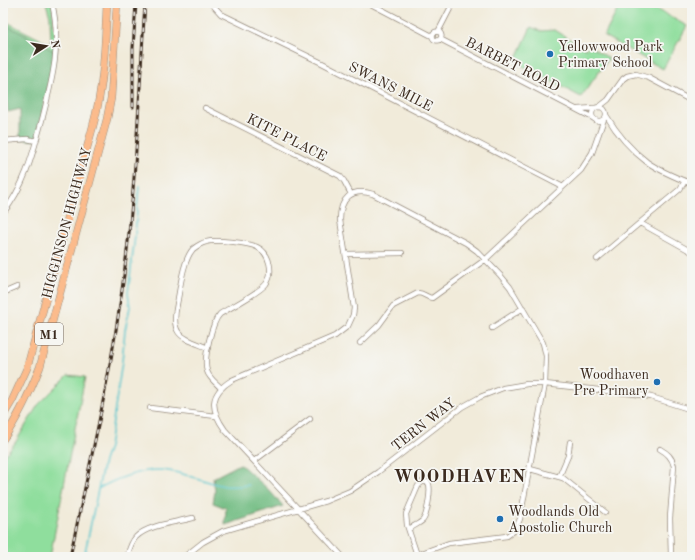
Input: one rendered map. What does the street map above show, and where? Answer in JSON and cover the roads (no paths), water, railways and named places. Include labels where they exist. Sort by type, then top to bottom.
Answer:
[{"type":"highway","name":"HIGGINSON HIGHWAY","points":[[3,416],[12,401],[26,368],[94,126],[103,74],[107,3]]},
{"type":"highway","name":"HIGGINSON HIGHWAY","points":[[3,439],[27,399],[40,367],[103,137],[111,98],[117,3]]},
{"type":"street","points":[[3,213],[22,182],[36,141],[53,79],[56,56],[56,26],[52,3]]},
{"type":"street","name":"SWANS MILE","points":[[211,3],[221,14],[322,63],[563,186]]},
{"type":"street","points":[[368,3],[432,36],[433,39],[440,39],[441,35],[438,32]]},
{"type":"street","points":[[432,36],[433,33],[438,32],[453,3]]},
{"type":"street","name":"BARBET ROAD","points":[[440,39],[593,118],[603,119]]},
{"type":"street","points":[[593,118],[592,114],[597,108],[608,100],[623,79],[627,76],[636,74],[649,78],[692,100]]},
{"type":"street","points":[[360,343],[378,325],[393,306],[418,293],[432,298],[486,259],[581,170],[587,163],[599,133],[608,100]]},
{"type":"street","name":"KITE PLACE","points":[[205,108],[340,176],[351,194]]},
{"type":"street","points":[[597,108],[603,109],[603,119]]},
{"type":"street","name":"BARBET ROAD","points":[[576,109],[597,108]]},
{"type":"street","points":[[603,119],[648,162],[692,184]]},
{"type":"street","points":[[603,119],[614,128]]},
{"type":"street","points":[[3,141],[27,139],[36,141]]},
{"type":"street","points":[[597,259],[680,189],[685,181]]},
{"type":"street","points":[[343,557],[225,430],[216,416],[214,400],[221,388],[232,380],[335,336],[344,330],[351,320],[354,308],[340,220],[341,209],[346,198],[351,194],[359,192],[373,194],[466,243],[486,259],[500,275],[523,308],[543,343],[546,356],[545,384],[530,469],[517,528],[513,532],[501,537],[449,543],[411,557]]},
{"type":"street","points":[[640,223],[692,252]]},
{"type":"street","points":[[208,348],[183,337],[176,329],[174,322],[182,282],[190,254],[198,246],[209,241],[243,243],[257,247],[265,254],[269,262],[270,275],[267,282],[262,288],[218,316],[208,348],[206,362],[207,371],[221,388]]},
{"type":"street","points":[[346,254],[402,253]]},
{"type":"street","points":[[3,292],[17,287]]},
{"type":"street","points":[[492,328],[523,308]]},
{"type":"street","name":"TERN WAY","points":[[184,557],[203,542],[223,531],[340,496],[357,487],[462,407],[497,390],[515,386],[545,384],[635,394],[692,410]]},
{"type":"street","points":[[150,408],[216,416]]},
{"type":"street","points":[[254,461],[310,419]]},
{"type":"street","points":[[559,477],[568,456],[570,442]]},
{"type":"street","points":[[660,449],[668,454],[672,459],[674,466],[670,518],[671,557]]},
{"type":"street","points":[[530,469],[567,480],[605,512]]},
{"type":"street","points":[[409,529],[422,522],[425,517],[430,488],[428,482],[422,482],[418,486],[407,510],[406,518],[409,529],[417,555]]},
{"type":"street","points":[[127,557],[132,542],[143,532],[157,526],[193,518]]},
{"type":"waterway","points":[[84,557],[104,461],[109,447],[122,362],[125,330],[130,307],[128,293],[139,186]]},
{"type":"waterway","points":[[98,489],[129,475],[154,470],[170,471],[225,486],[249,485]]},
{"type":"railway","points":[[133,107],[133,48],[136,3]]},
{"type":"railway","points":[[70,557],[107,381],[124,275],[134,173],[145,3]]},
{"type":"place","name":"Yellowwood Park Primary School","points":[[550,54]]},
{"type":"place","name":"Woodhaven Pre Primary","points":[[657,382]]},
{"type":"place","name":"Woodlands Old Apostolic Church","points":[[500,519]]},
{"type":"district","name":"WOODHAVEN","points":[[460,476]]}]
